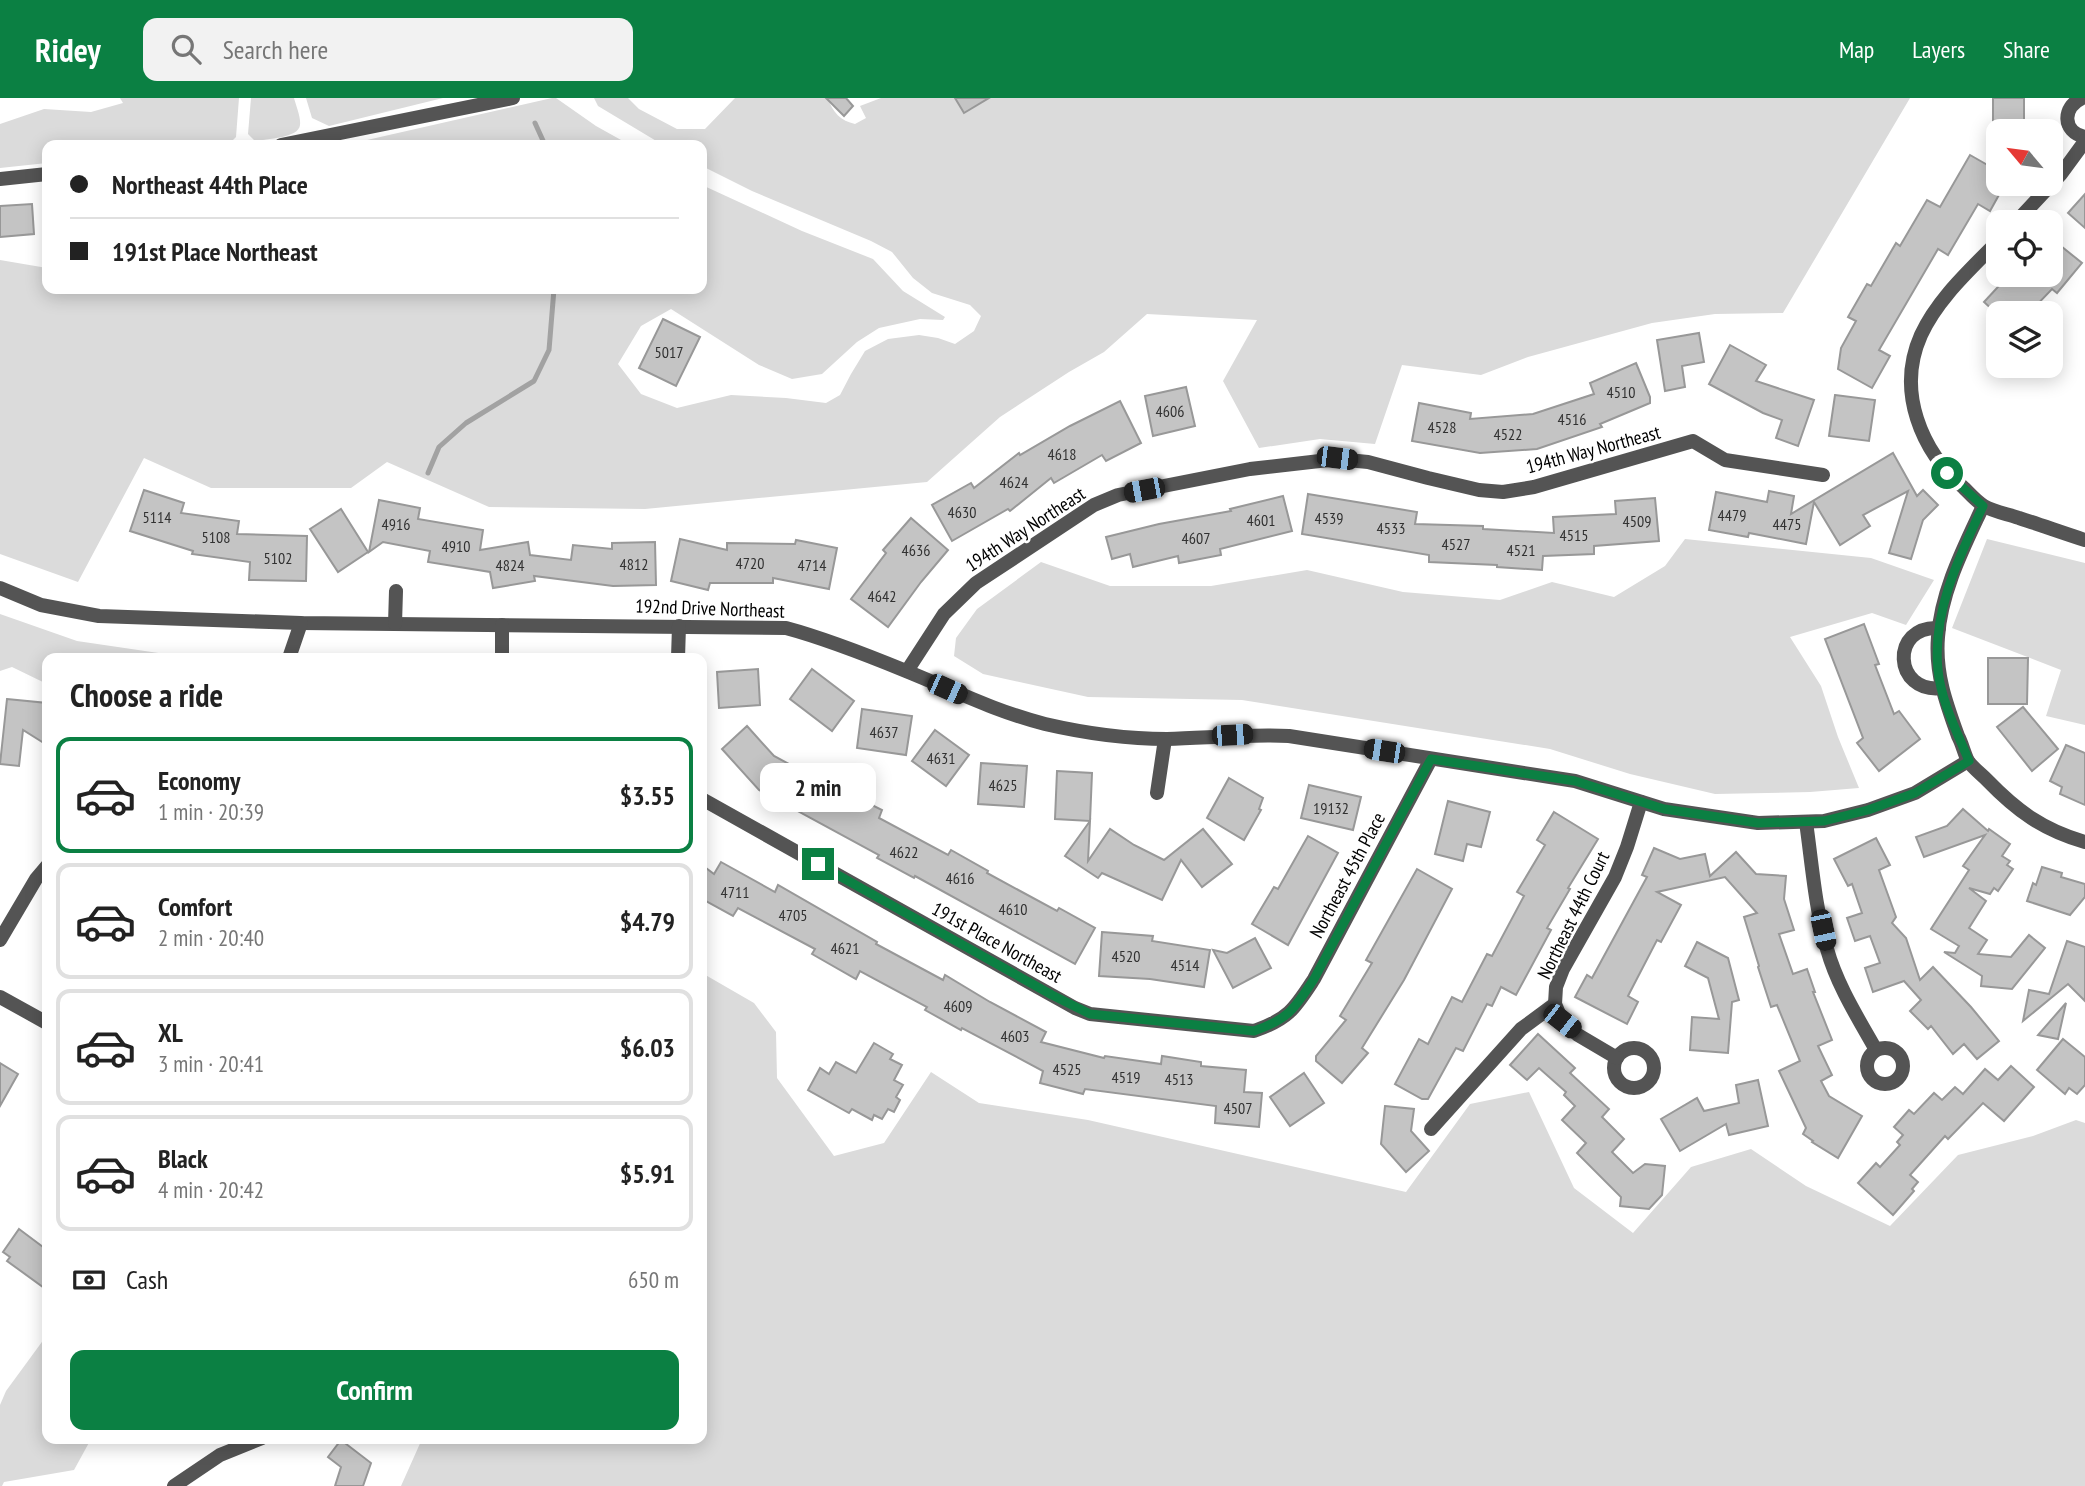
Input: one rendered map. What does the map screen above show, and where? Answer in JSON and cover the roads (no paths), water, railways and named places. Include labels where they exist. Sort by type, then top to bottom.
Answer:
[{"type":"street","points":[[306,140],[513,98]]},
{"type":"street","points":[[2027,210],[2061,174],[2085,139],[2074,133],[2067,121],[2070,107],[2082,98]]},
{"type":"street","points":[[0,179],[42,175]]},
{"type":"street","points":[[1986,253],[1934,312],[1921,337],[1913,364],[1912,397],[1917,424],[1930,450],[1947,473],[1983,506],[2085,540]]},
{"type":"street","name":"194th Way Northeast","points":[[906,671],[944,614],[976,583],[1094,505],[1118,495],[1250,469],[1337,458],[1368,462],[1479,490],[1503,492],[1534,487],[1693,441],[1726,460],[1823,475]]},
{"type":"street","points":[[1983,506],[1959,558],[1944,601],[1939,628],[1938,671],[1946,703],[1969,761],[2012,805],[2038,824],[2085,842]]},
{"type":"street","name":"192nd Drive Northeast","points":[[0,588],[41,605],[99,616],[301,623],[786,628],[815,636],[906,671],[988,706],[1089,733],[1165,739],[1255,734],[1289,736],[1575,781],[1664,809],[1758,823],[1824,821],[1868,810],[1915,793],[1969,761]]},
{"type":"street","points":[[396,591],[396,624]]},
{"type":"street","points":[[291,653],[301,623]]},
{"type":"street","points":[[502,625],[502,653]]},
{"type":"street","points":[[678,653],[679,626]]},
{"type":"street","points":[[1939,628],[1917,632],[1906,644],[1903,659],[1908,674],[1919,685],[1942,688]]},
{"type":"street","points":[[1157,793],[1165,739]]},
{"type":"street","name":"Northeast 45th Place","points":[[1295,1008],[1314,979],[1431,759]]},
{"type":"street","name":"191st Place Northeast","points":[[707,802],[1090,1014],[1254,1031],[1276,1023],[1295,1008]]},
{"type":"street","name":"Northeast 44th Court","points":[[1617,1058],[1578,1035],[1562,1021],[1555,1004],[1556,987],[1615,877],[1641,802]]},
{"type":"street","points":[[1806,822],[1815,892],[1827,950],[1840,984],[1876,1050]]},
{"type":"street","points":[[0,940],[42,872]]},
{"type":"street","points":[[0,997],[42,1020]]},
{"type":"street","points":[[1431,1129],[1521,1028],[1555,1004]]},
{"type":"street","points":[[174,1486],[220,1455],[247,1444]]},
{"type":"waterway","points":[[535,123],[543,140]]},
{"type":"waterway","points":[[428,473],[439,447],[466,423],[534,381],[549,350],[554,294]]}]
